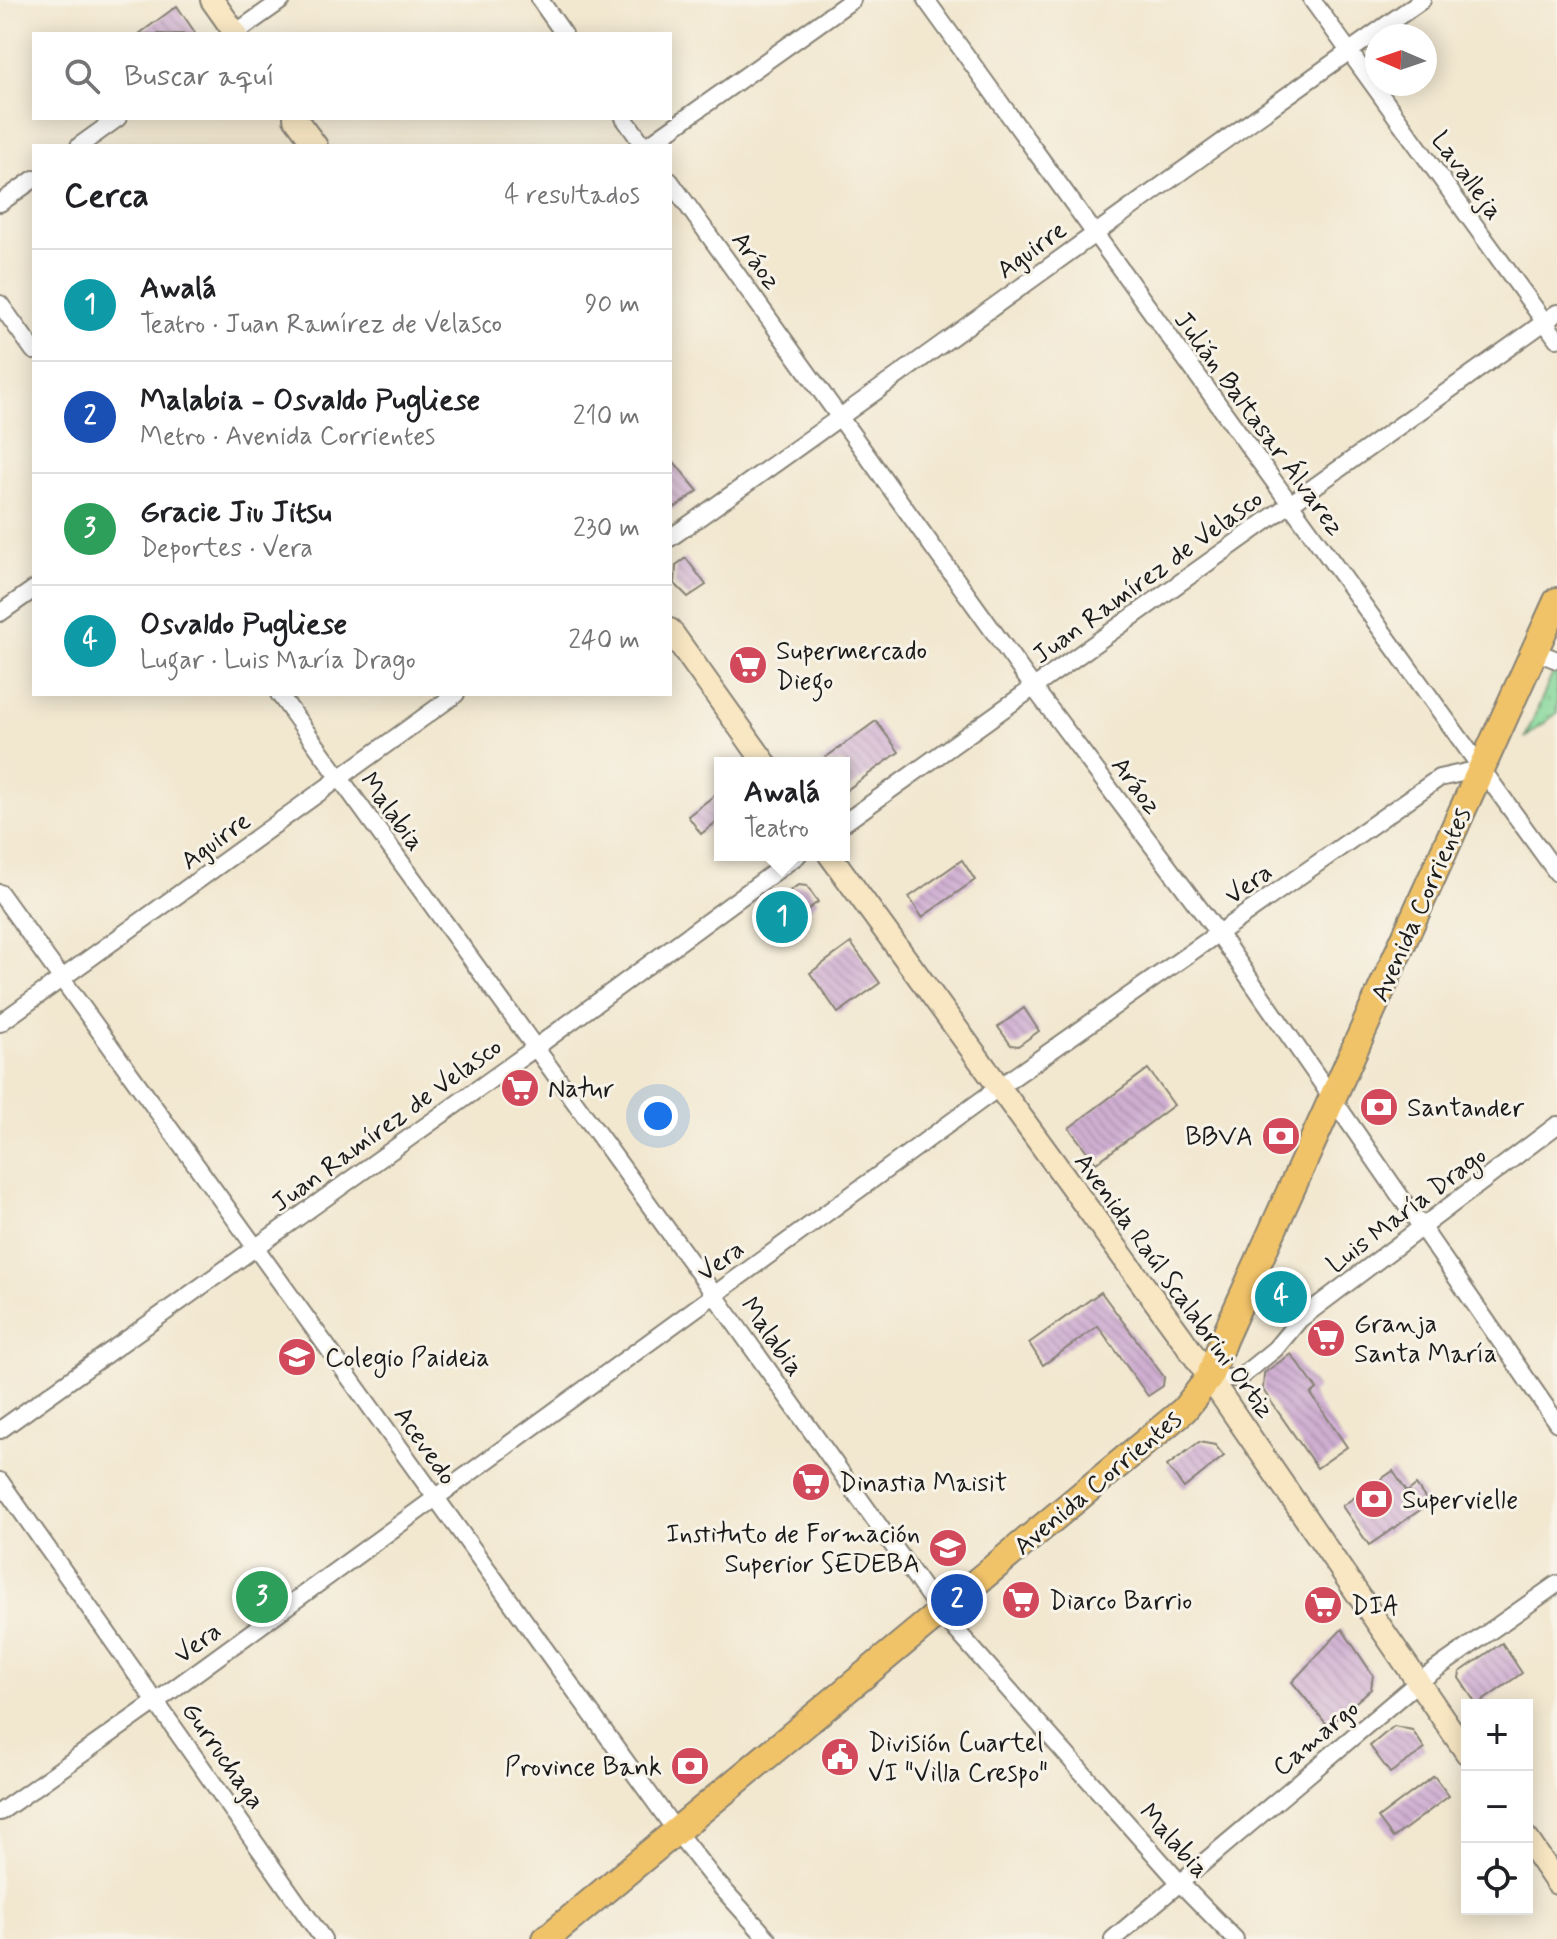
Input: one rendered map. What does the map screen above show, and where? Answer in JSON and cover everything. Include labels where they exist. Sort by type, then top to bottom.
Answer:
[{"type":"main road","points":[[212,0],[234,32]]},
{"type":"main road","points":[[296,120],[314,144]]},
{"type":"main road","name":"Avenida Corrientes","points":[[546,1939],[1184,1410],[1209,1378],[1223,1340],[1334,1100],[1480,769],[1546,656],[1557,601]]},
{"type":"main road","points":[[672,633],[761,757]]},
{"type":"main road","name":"Avenida Raúl Scalabrini Ortiz","points":[[834,861],[1209,1378],[1461,1744]]},
{"type":"main road","points":[[1530,1843],[1557,1883]]},
{"type":"street","points":[[238,32],[282,0]]},
{"type":"street","points":[[540,0],[563,32]]},
{"type":"street","points":[[649,144],[852,0]]},
{"type":"street","name":"Julián Baltasar Álvarez","points":[[926,0],[1557,873]]},
{"type":"street","name":"Lavalleja","points":[[1312,0],[1551,318],[1557,339]]},
{"type":"street","name":"Aguirre","points":[[672,537],[842,418],[1095,232],[1422,0]]},
{"type":"street","points":[[82,144],[115,120]]},
{"type":"street","points":[[626,120],[644,144]]},
{"type":"street","points":[[0,203],[32,180]]},
{"type":"street","name":"Aráoz","points":[[672,184],[1034,688],[1218,933],[1557,1423]]},
{"type":"street","points":[[0,304],[32,348]]},
{"type":"street","name":"Juan Ramírez de Velasco","points":[[850,819],[1551,318]]},
{"type":"street","points":[[0,613],[32,590]]},
{"type":"street","name":"Malabia","points":[[280,696],[941,1613],[1180,1883],[1235,1939]]},
{"type":"street","name":"Aguirre","points":[[0,1023],[453,696]]},
{"type":"street","name":"Vera","points":[[0,1812],[998,1088],[1439,778],[1480,769]]},
{"type":"street","name":"Juan Ramírez de Velasco","points":[[0,1430],[535,1048],[790,861]]},
{"type":"street","name":"Acevedo","points":[[0,893],[676,1831],[712,1877],[768,1939]]},
{"type":"street","name":"Luis María Drago","points":[[1209,1378],[1239,1378],[1275,1349],[1300,1319],[1557,1125]]},
{"type":"street","name":"Gurruchaga","points":[[0,1481],[323,1939]]},
{"type":"street","name":"Camargo","points":[[1113,1939],[1418,1682],[1557,1584]]},
{"type":"green space","points":[[1555,668],[1557,713],[1525,738]]},
{"type":"building","points":[[177,6],[195,32],[142,32]]},
{"type":"building","points":[[672,459],[698,491],[672,510]]},
{"type":"building","points":[[686,558],[706,585],[688,597],[675,584],[676,565]]},
{"type":"building","points":[[876,721],[899,752],[850,788],[850,757],[826,757]]},
{"type":"building","points":[[714,796],[714,824],[701,834],[688,816]]},
{"type":"building","points":[[962,860],[975,880],[922,917],[909,897]]},
{"type":"building","points":[[798,885],[807,886],[818,902],[783,927],[769,906]]},
{"type":"building","points":[[851,943],[880,983],[838,1013],[810,973]]},
{"type":"building","points":[[1024,1008],[1039,1031],[1018,1046],[1011,1045],[998,1027]]},
{"type":"building","points":[[1148,1069],[1174,1105],[1096,1163],[1069,1128]]},
{"type":"building","points":[[1101,1292],[1164,1377],[1163,1386],[1148,1396],[1098,1326],[1043,1365],[1029,1343]]},
{"type":"building","points":[[1291,1354],[1317,1389],[1311,1394],[1347,1447],[1317,1468],[1263,1390],[1264,1373]]},
{"type":"building","points":[[1199,1442],[1215,1445],[1224,1456],[1184,1488],[1167,1466]]},
{"type":"building","points":[[1393,1471],[1407,1492],[1416,1485],[1429,1504],[1369,1545],[1342,1506]]},
{"type":"building","points":[[1342,1629],[1373,1675],[1371,1689],[1328,1726],[1292,1682]]},
{"type":"building","points":[[1502,1643],[1522,1673],[1485,1699],[1473,1699],[1459,1678],[1460,1672]]},
{"type":"building","points":[[1394,1726],[1412,1730],[1425,1749],[1390,1773],[1370,1746]]},
{"type":"building","points":[[1434,1776],[1449,1796],[1393,1838],[1378,1818]]},
{"type":"place","name":"Supermercado Diego","points":[[748,665]]},
{"type":"place","name":"Awalá","points":[[782,917]]},
{"type":"place","name":"Natur","points":[[520,1088]]},
{"type":"place","name":"Santander","points":[[1379,1107]]},
{"type":"place","name":"BBVA","points":[[1281,1136]]},
{"type":"place","name":"Osvaldo Pugliese","points":[[1281,1297]]},
{"type":"place","name":"Granja Santa María","points":[[1326,1338]]},
{"type":"place","name":"Colegio Paideia","points":[[297,1357]]},
{"type":"place","name":"Dinastia Maisit","points":[[811,1482]]},
{"type":"place","name":"Supervielle","points":[[1374,1499]]},
{"type":"place","name":"Instituto de Formación Superior SEDEBA","points":[[948,1548]]},
{"type":"place","name":"Gracie Jiu Jitsu","points":[[262,1597]]},
{"type":"place","name":"Malabia - Osvaldo Pugliese","points":[[957,1600]]},
{"type":"place","name":"Diarco Barrio","points":[[1021,1600]]},
{"type":"place","name":"DIA","points":[[1323,1605]]},
{"type":"place","name":"División Cuartel VI \"Villa Crespo\"","points":[[840,1757]]},
{"type":"place","name":"Province Bank","points":[[690,1766]]}]
